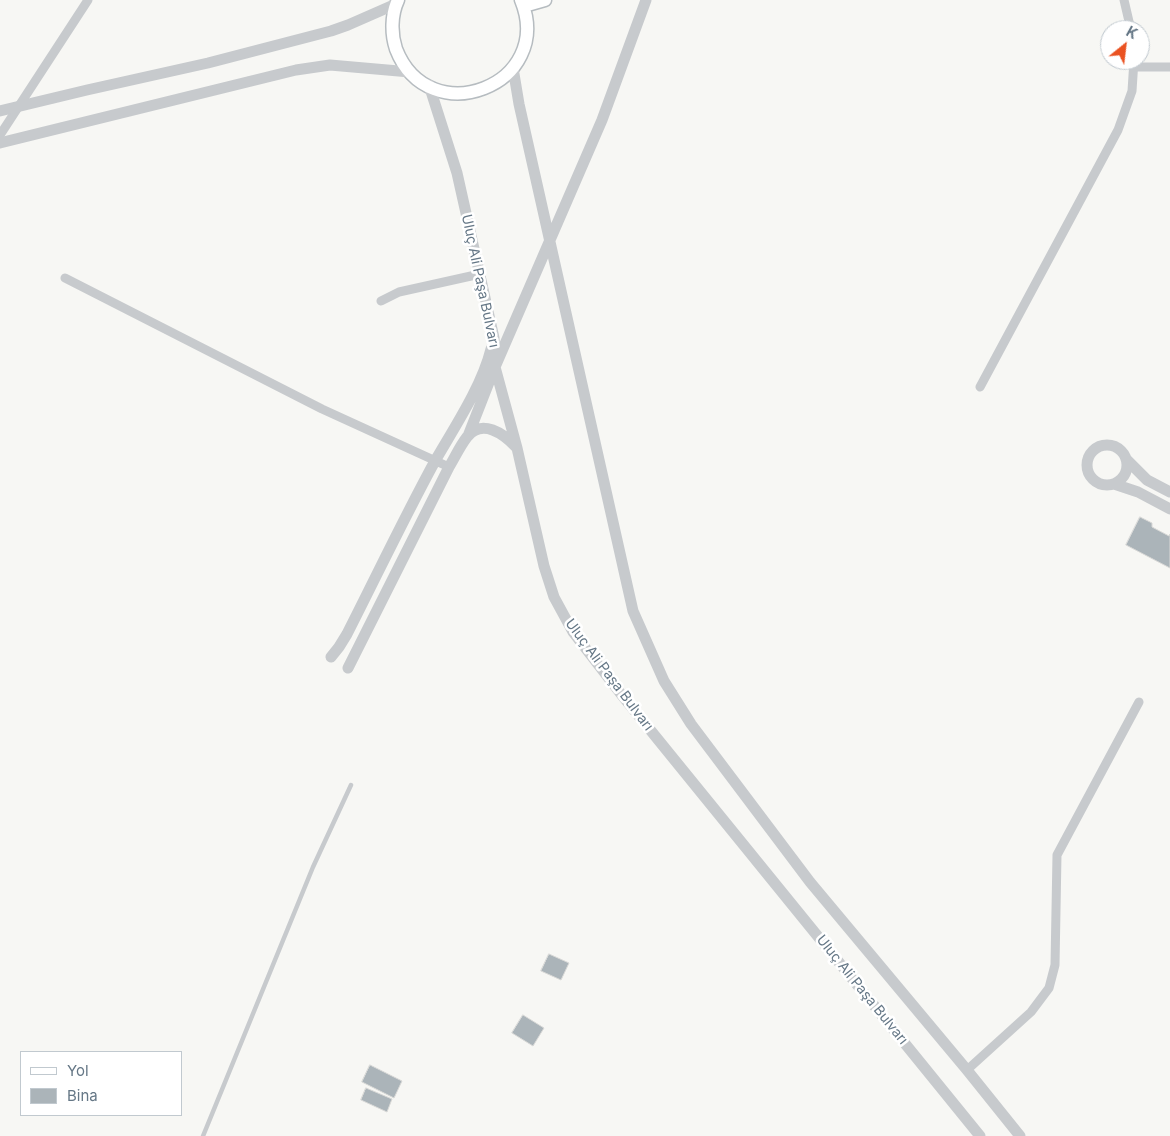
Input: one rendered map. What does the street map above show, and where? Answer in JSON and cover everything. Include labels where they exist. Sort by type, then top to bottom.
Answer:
[{"type":"main road","points":[[397,2],[392,24],[395,45],[404,64],[410,72],[429,86],[457,94],[473,92],[498,82],[513,68],[523,49],[526,38],[527,27],[522,3],[545,0]]},
{"type":"street","points":[[0,135],[88,0]]},
{"type":"street","points":[[348,668],[448,467],[468,436],[495,367],[602,120],[646,0]]},
{"type":"street","points":[[1124,0],[1129,20]]},
{"type":"street","points":[[0,111],[208,63],[331,31],[397,2]]},
{"type":"street","points":[[0,143],[296,70],[330,65],[410,72]]},
{"type":"street","points":[[1150,65],[1170,67]]},
{"type":"street","name":"Uluç Ali Paşa Bulvarı","points":[[513,68],[518,104],[633,611],[664,681],[691,724],[810,882],[1020,1136]]},
{"type":"street","points":[[980,387],[1118,130],[1132,91],[1134,70]]},
{"type":"street","name":"Uluç Ali Paşa Bulvarı","points":[[429,86],[457,173],[494,338],[495,367],[517,448],[546,573],[554,597],[573,632],[621,694],[980,1136]]},
{"type":"street","points":[[382,301],[399,292],[480,274]]},
{"type":"street","points":[[65,278],[280,388],[448,467]]},
{"type":"street","points":[[331,657],[340,647],[347,634],[480,378],[488,360],[494,338]]},
{"type":"street","points":[[468,436],[476,429],[498,431],[517,448]]},
{"type":"street","points":[[1170,492],[1147,480],[1127,460],[1120,449],[1108,444],[1096,448],[1088,458],[1087,465],[1092,477],[1102,484],[1114,484],[1138,492],[1170,509]]},
{"type":"street","points":[[1114,484],[1126,472],[1127,460]]},
{"type":"street","points":[[967,1070],[1030,1012],[1049,988],[1055,965],[1057,855],[1139,702]]},
{"type":"lane","points":[[203,1136],[309,876],[351,785]]},
{"type":"building","points":[[1140,517],[1152,523],[1152,527],[1169,536],[1170,534],[1170,568],[1126,545]]},
{"type":"building","points":[[549,954],[569,963],[561,980],[541,971]]},
{"type":"building","points":[[523,1015],[544,1028],[533,1046],[512,1033]]},
{"type":"building","points":[[370,1065],[402,1081],[394,1098],[362,1082]]},
{"type":"building","points":[[366,1088],[392,1099],[387,1112],[361,1100]]}]
